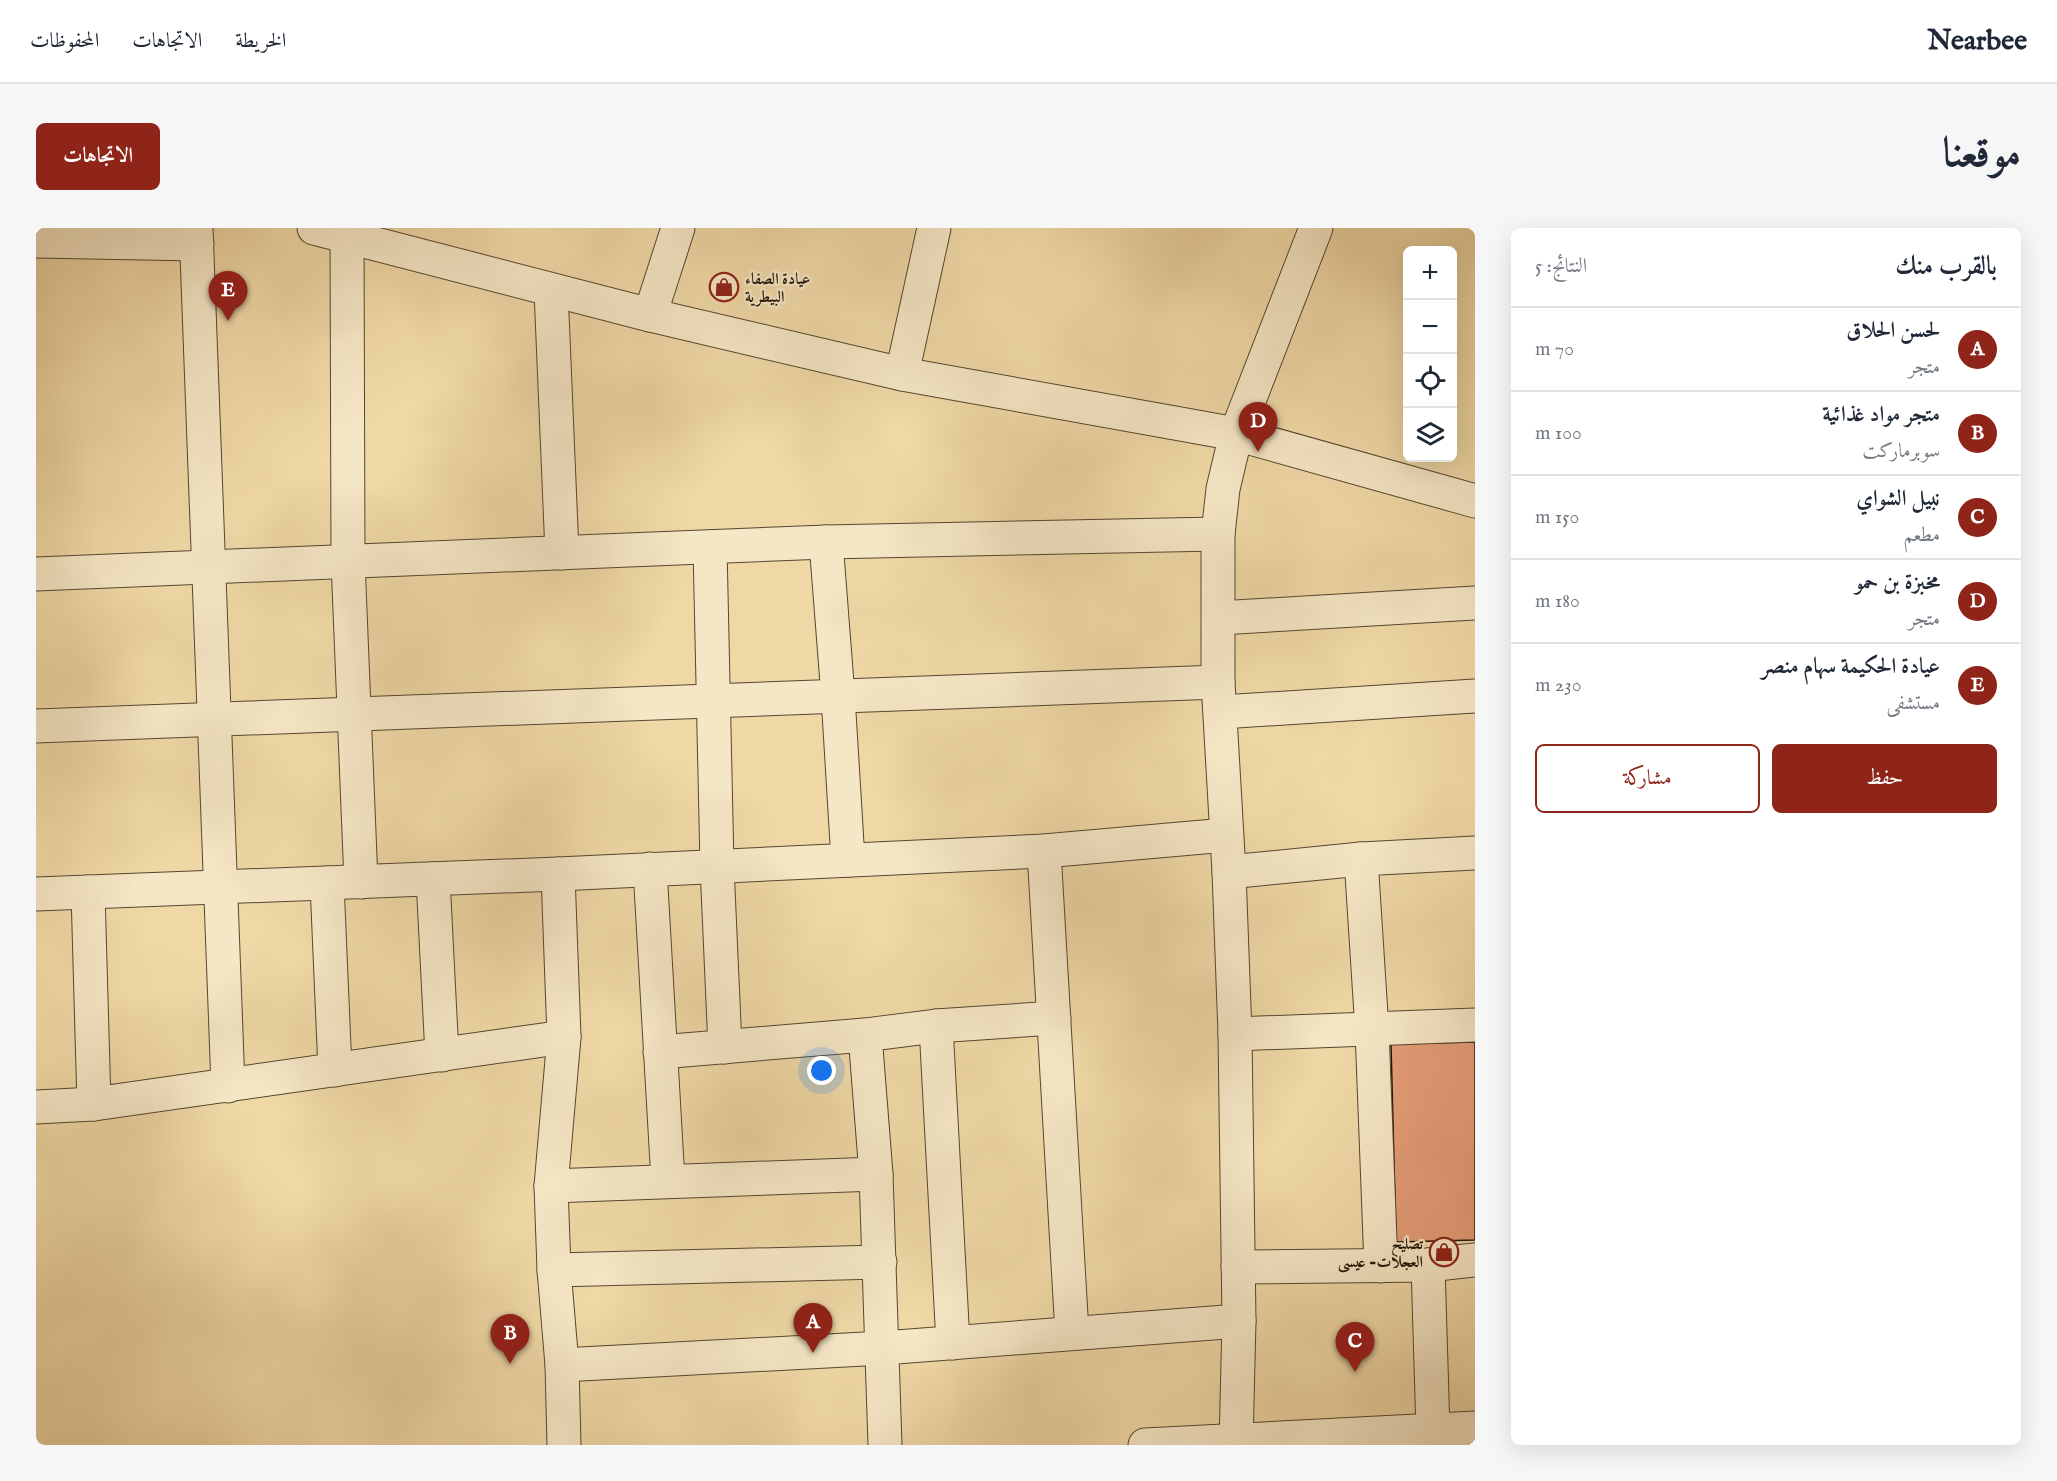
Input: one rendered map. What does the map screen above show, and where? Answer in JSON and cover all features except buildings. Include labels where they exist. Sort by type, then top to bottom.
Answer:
[{"type":"street","points":[[314,228],[348,232],[551,290],[902,374],[1236,434],[1475,501]]},
{"type":"street","points":[[650,315],[678,228]]},
{"type":"street","points":[[902,374],[934,228]]},
{"type":"street","points":[[1236,1443],[1239,1321],[1235,1034],[1220,697],[1218,534],[1223,489],[1236,434],[1316,228]]},
{"type":"street","points":[[348,232],[348,561],[361,882]]},
{"type":"street","points":[[36,241],[197,236],[228,1086]]},
{"type":"street","points":[[551,290],[562,553]]},
{"type":"street","points":[[36,574],[825,542],[1218,534]]},
{"type":"street","points":[[825,542],[838,696],[848,860]]},
{"type":"street","points":[[710,547],[717,866],[725,1047]]},
{"type":"street","points":[[1219,618],[1475,603]]},
{"type":"street","points":[[36,726],[838,696],[1475,696]]},
{"type":"street","points":[[36,894],[558,874],[1044,851],[1226,835]]},
{"type":"street","points":[[1044,851],[1072,1334]]},
{"type":"street","points":[[1229,872],[1361,859],[1475,853]]},
{"type":"street","points":[[1361,859],[1381,1266]]},
{"type":"street","points":[[650,869],[668,1181]]},
{"type":"street","points":[[558,874],[564,1037],[551,1186],[554,1270],[562,1365],[564,1445]]},
{"type":"street","points":[[433,879],[442,1055]]},
{"type":"street","points":[[327,883],[335,1070]]},
{"type":"street","points":[[88,892],[94,1104]]},
{"type":"street","points":[[660,1052],[865,1035],[936,1026],[1054,1018]]},
{"type":"street","points":[[936,1026],[953,1342]]},
{"type":"street","points":[[1235,1034],[1475,1026]]},
{"type":"street","points":[[865,1035],[876,1174],[885,1445]]},
{"type":"street","points":[[36,1107],[94,1104],[564,1037]]},
{"type":"street","points":[[551,1186],[876,1174]]},
{"type":"street","points":[[1238,1267],[1428,1265],[1475,1260]]},
{"type":"street","points":[[554,1270],[880,1262]]},
{"type":"street","points":[[1428,1265],[1433,1431]]},
{"type":"street","points":[[562,1365],[883,1348],[1239,1321]]},
{"type":"street","points":[[1145,1445],[1236,1443],[1475,1428]]},
{"type":"place","name":"عيادة الصفاء البيطرية","points":[[724,287]]},
{"type":"place","name":"عيادة الحكيمة سهام منصر","points":[[228,321]]},
{"type":"place","name":"مخبزة بن حمو","points":[[1258,452]]},
{"type":"place","name":"تصليح العجلات- عيسى","points":[[1444,1252]]},
{"type":"place","name":"لحسن الحلاق","points":[[813,1353]]},
{"type":"place","name":"متجر مواد غذائية","points":[[510,1364]]},
{"type":"place","name":"نبيل الشواي","points":[[1355,1372]]}]
